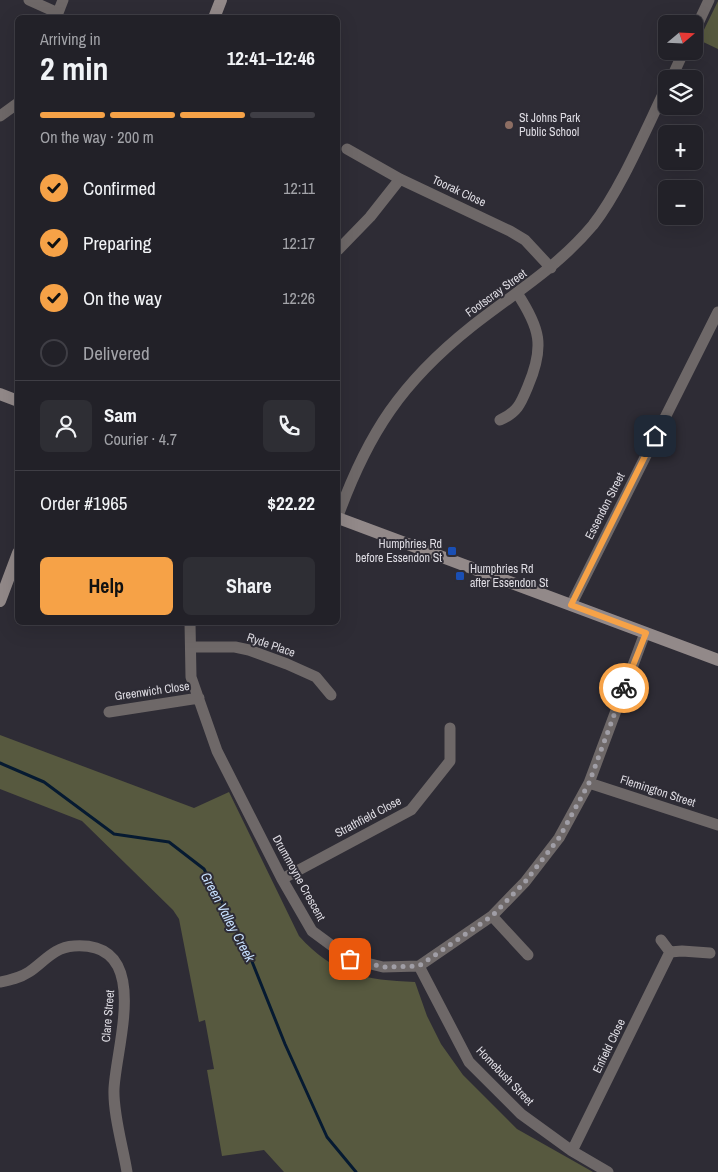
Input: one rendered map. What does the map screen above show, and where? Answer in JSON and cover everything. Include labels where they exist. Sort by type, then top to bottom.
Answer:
[{"type":"main road","points":[[215,15],[221,0]]},
{"type":"main road","points":[[0,394],[15,400]]},
{"type":"main road","points":[[340,518],[718,660]]},
{"type":"main road","points":[[0,601],[15,561]]},
{"type":"street","points":[[29,0],[57,15],[63,0]]},
{"type":"street","points":[[702,15],[709,0]]},
{"type":"street","name":"Footscray Street","points":[[340,511],[353,474],[368,445],[402,394],[441,353],[517,292],[551,268],[593,225],[604,209],[658,104]]},
{"type":"street","points":[[0,116],[15,105]]},
{"type":"street","name":"Toorak Close","points":[[347,149],[400,179],[510,230],[525,240],[551,268]]},
{"type":"street","points":[[340,248],[370,217],[400,179]]},
{"type":"street","points":[[500,420],[514,414],[521,402],[537,365],[540,347],[536,327],[517,292]]},
{"type":"street","name":"Essendon Street","points":[[571,605],[718,312]]},
{"type":"street","name":"Drummoyne Crescent","points":[[190,625],[191,677],[217,751],[282,879],[312,931],[350,959],[383,967],[419,966]]},
{"type":"street","points":[[419,966],[492,916],[525,882],[559,838],[589,783],[646,633]]},
{"type":"street","name":"Ryde Place","points":[[192,647],[235,647],[249,650],[287,664],[316,678],[331,695]]},
{"type":"street","name":"Greenwich Close","points":[[109,712],[199,698]]},
{"type":"street","name":"Strathfield Close","points":[[282,879],[411,810],[450,761],[450,728]]},
{"type":"street","name":"Flemington Street","points":[[589,783],[718,825]]},
{"type":"street","points":[[492,916],[528,956]]},
{"type":"street","points":[[661,940],[670,952],[682,950],[710,953]]},
{"type":"street","name":"Clare Street","points":[[0,982],[22,976],[53,953],[72,946],[84,946],[106,954],[120,970],[126,994],[114,1091],[127,1172]]},
{"type":"street","name":"Enfield Close","points":[[572,1151],[670,952]]},
{"type":"street","name":"Homebush Street","points":[[419,966],[469,1062],[521,1114],[572,1151],[608,1172]]},
{"type":"green space","points":[[718,1],[718,49],[703,42],[703,32]]},
{"type":"green space","points":[[0,735],[194,808],[229,792],[299,936],[325,959],[351,973],[366,977],[415,982],[427,1016],[441,1044],[463,1075],[517,1129],[593,1172],[284,1172],[264,1150],[222,1156],[207,1070],[214,1069],[205,1020],[199,1022],[179,919],[173,910],[82,821],[0,789]]},
{"type":"waterway","name":"Green Valley Creek","points":[[0,763],[44,782],[114,834],[169,842],[204,869],[247,949],[285,1044],[327,1137],[356,1172]]},
{"type":"way so far","points":[[350,959],[383,967],[419,966],[492,916],[525,882],[559,838],[589,783],[624,688]]},
{"type":"place","name":"St Johns Park Public School","points":[[509,125]]},
{"type":"place","name":"Humphries Rd before Essendon St","points":[[452,551]]},
{"type":"place","name":"Humphries Rd after Essendon St","points":[[460,576]]},
{"type":"route","points":[[624,688],[646,633],[571,605],[655,436]]}]
